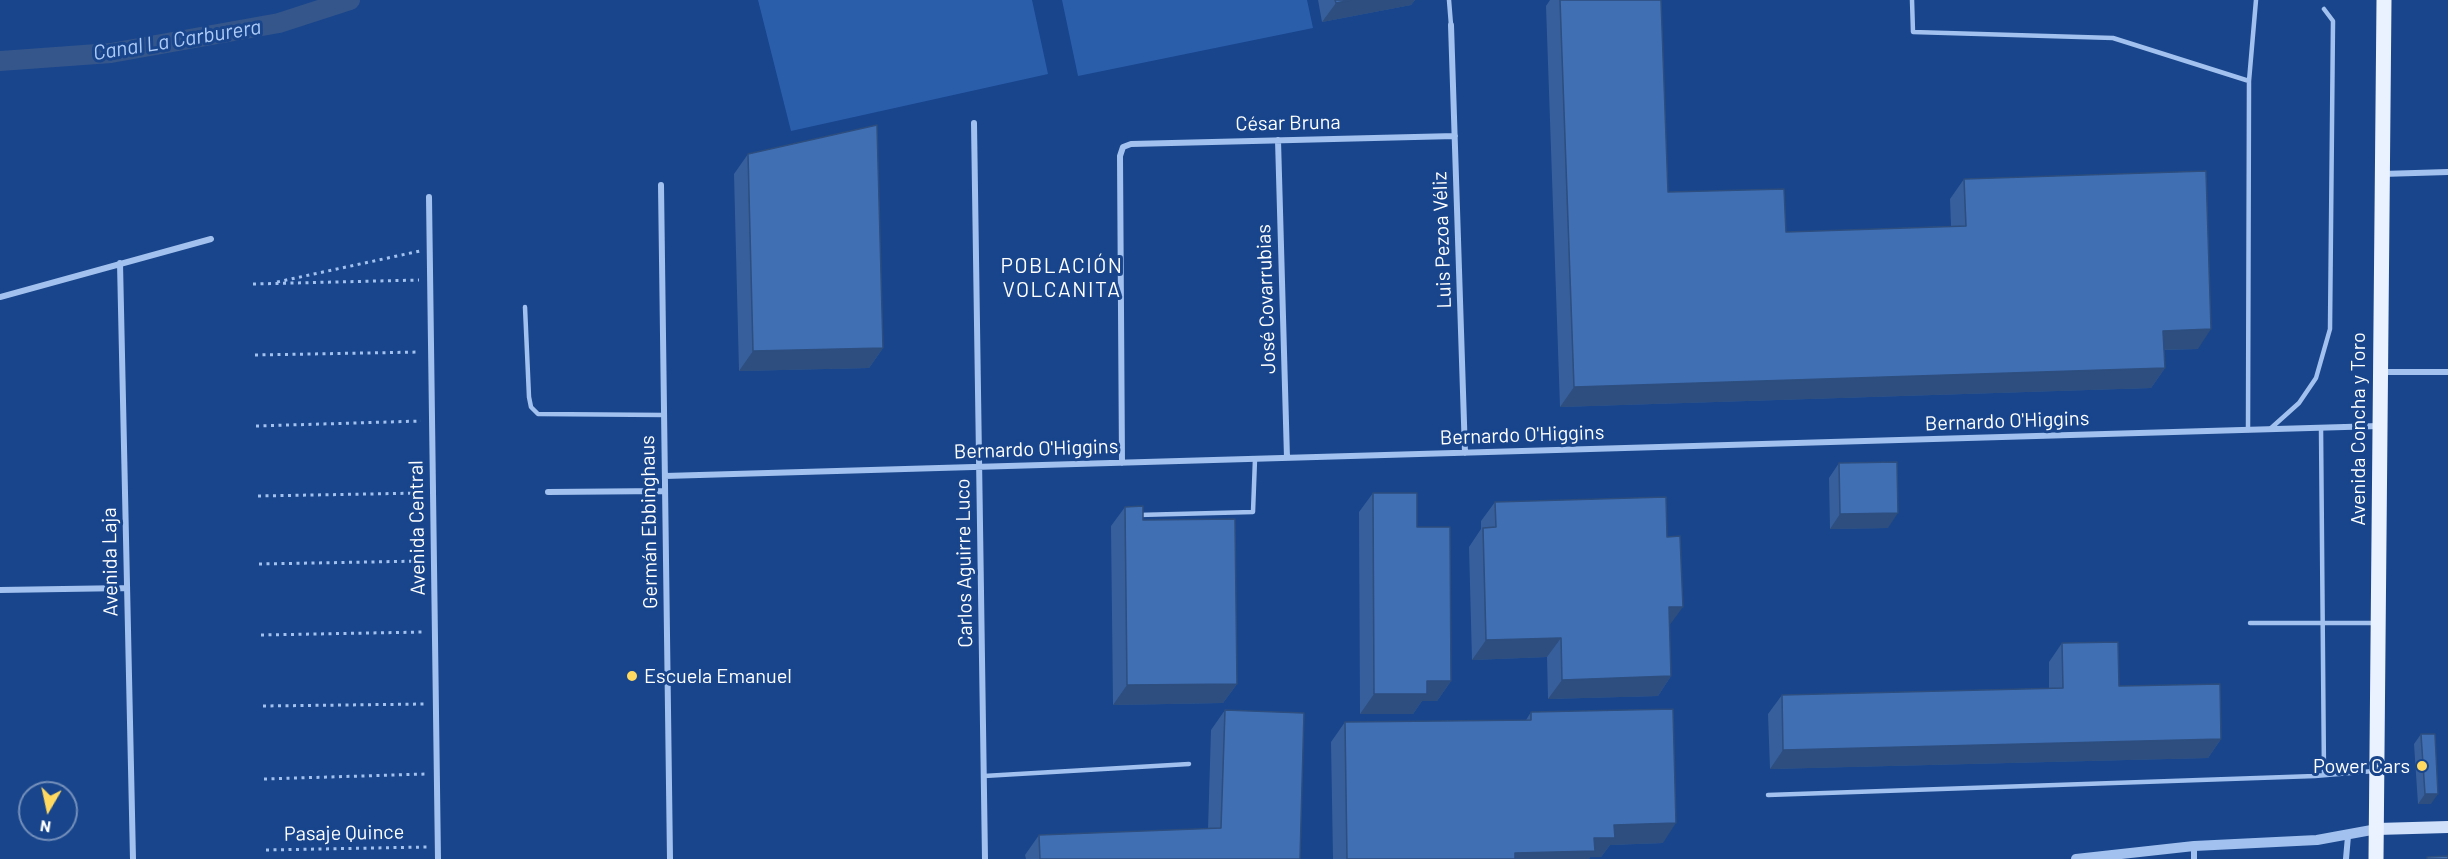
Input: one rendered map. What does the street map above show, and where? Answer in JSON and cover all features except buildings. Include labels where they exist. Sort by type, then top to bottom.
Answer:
[{"type":"main road","name":"Avenida Concha y Toro","points":[[2376,859],[2384,0]]},
{"type":"main road","points":[[2377,829],[2448,827]]},
{"type":"street","name":"Luis Pezoa Véliz","points":[[1451,25],[1465,453]]},
{"type":"street","name":"Carlos Aguirre Luco","points":[[974,123],[985,859]]},
{"type":"street","name":"César Bruna","points":[[1122,463],[1120,156],[1123,147],[1131,144],[1455,136]]},
{"type":"street","name":"José Covarrubias","points":[[1278,140],[1287,458]]},
{"type":"street","points":[[2381,174],[2448,172]]},
{"type":"street","name":"Germán Ebbinghaus","points":[[661,185],[670,859]]},
{"type":"street","name":"Avenida Central","points":[[429,196],[438,859]]},
{"type":"street","points":[[0,297],[211,239]]},
{"type":"street","name":"Avenida Laja","points":[[120,263],[133,859]]},
{"type":"street","points":[[2380,372],[2448,372]]},
{"type":"street","name":"Bernardo O'Higgins","points":[[665,476],[2380,426]]},
{"type":"street","points":[[548,492],[665,490]]},
{"type":"street","points":[[0,590],[127,588]]},
{"type":"street","points":[[2076,859],[2194,846],[2317,840],[2377,829]]},
{"type":"street","points":[[2346,859],[2348,836]]},
{"type":"street","points":[[2194,846],[2194,859]]},
{"type":"lane","points":[[1449,0],[1451,25]]},
{"type":"lane","points":[[1912,0],[1913,32],[2113,38],[2249,81]]},
{"type":"lane","points":[[2248,430],[2249,81],[2256,0]]},
{"type":"lane","points":[[2270,429],[2299,403],[2316,378],[2330,329],[2333,21],[2324,9]]},
{"type":"lane","points":[[525,307],[529,397],[531,407],[538,414],[664,415]]},
{"type":"lane","points":[[2321,428],[2324,775]]},
{"type":"lane","points":[[1129,515],[1253,512],[1255,459]]},
{"type":"lane","points":[[2250,623],[2378,623]]},
{"type":"lane","points":[[984,776],[1189,764]]},
{"type":"lane","points":[[1768,795],[2324,775],[2377,771]]},
{"type":"path","points":[[269,284],[414,252]]},
{"type":"path","points":[[253,284],[414,280]]},
{"type":"path","points":[[255,355],[416,352]]},
{"type":"path","points":[[256,426],[416,421]]},
{"type":"path","points":[[258,496],[417,493]]},
{"type":"path","points":[[260,564],[418,561]]},
{"type":"path","points":[[261,635],[419,632]]},
{"type":"path","points":[[263,706],[419,704]]},
{"type":"path","points":[[264,779],[421,774]]},
{"type":"path","name":"Pasaje Quince","points":[[266,850],[422,847]]},
{"type":"shaded area","points":[[758,0],[1032,0],[1048,74],[791,131]]},
{"type":"shaded area","points":[[1062,0],[1307,0],[1313,28],[1078,76]]},
{"type":"waterway","name":"Canal La Carburera","points":[[0,61],[111,53],[279,23],[350,0]]},
{"type":"place","name":"Escuela Emanuel","points":[[632,676]]},
{"type":"place","name":"Power Cars","points":[[2422,766]]},
{"type":"district","name":"POBLACIÓN VOLCANITA","points":[[1062,278]]}]
